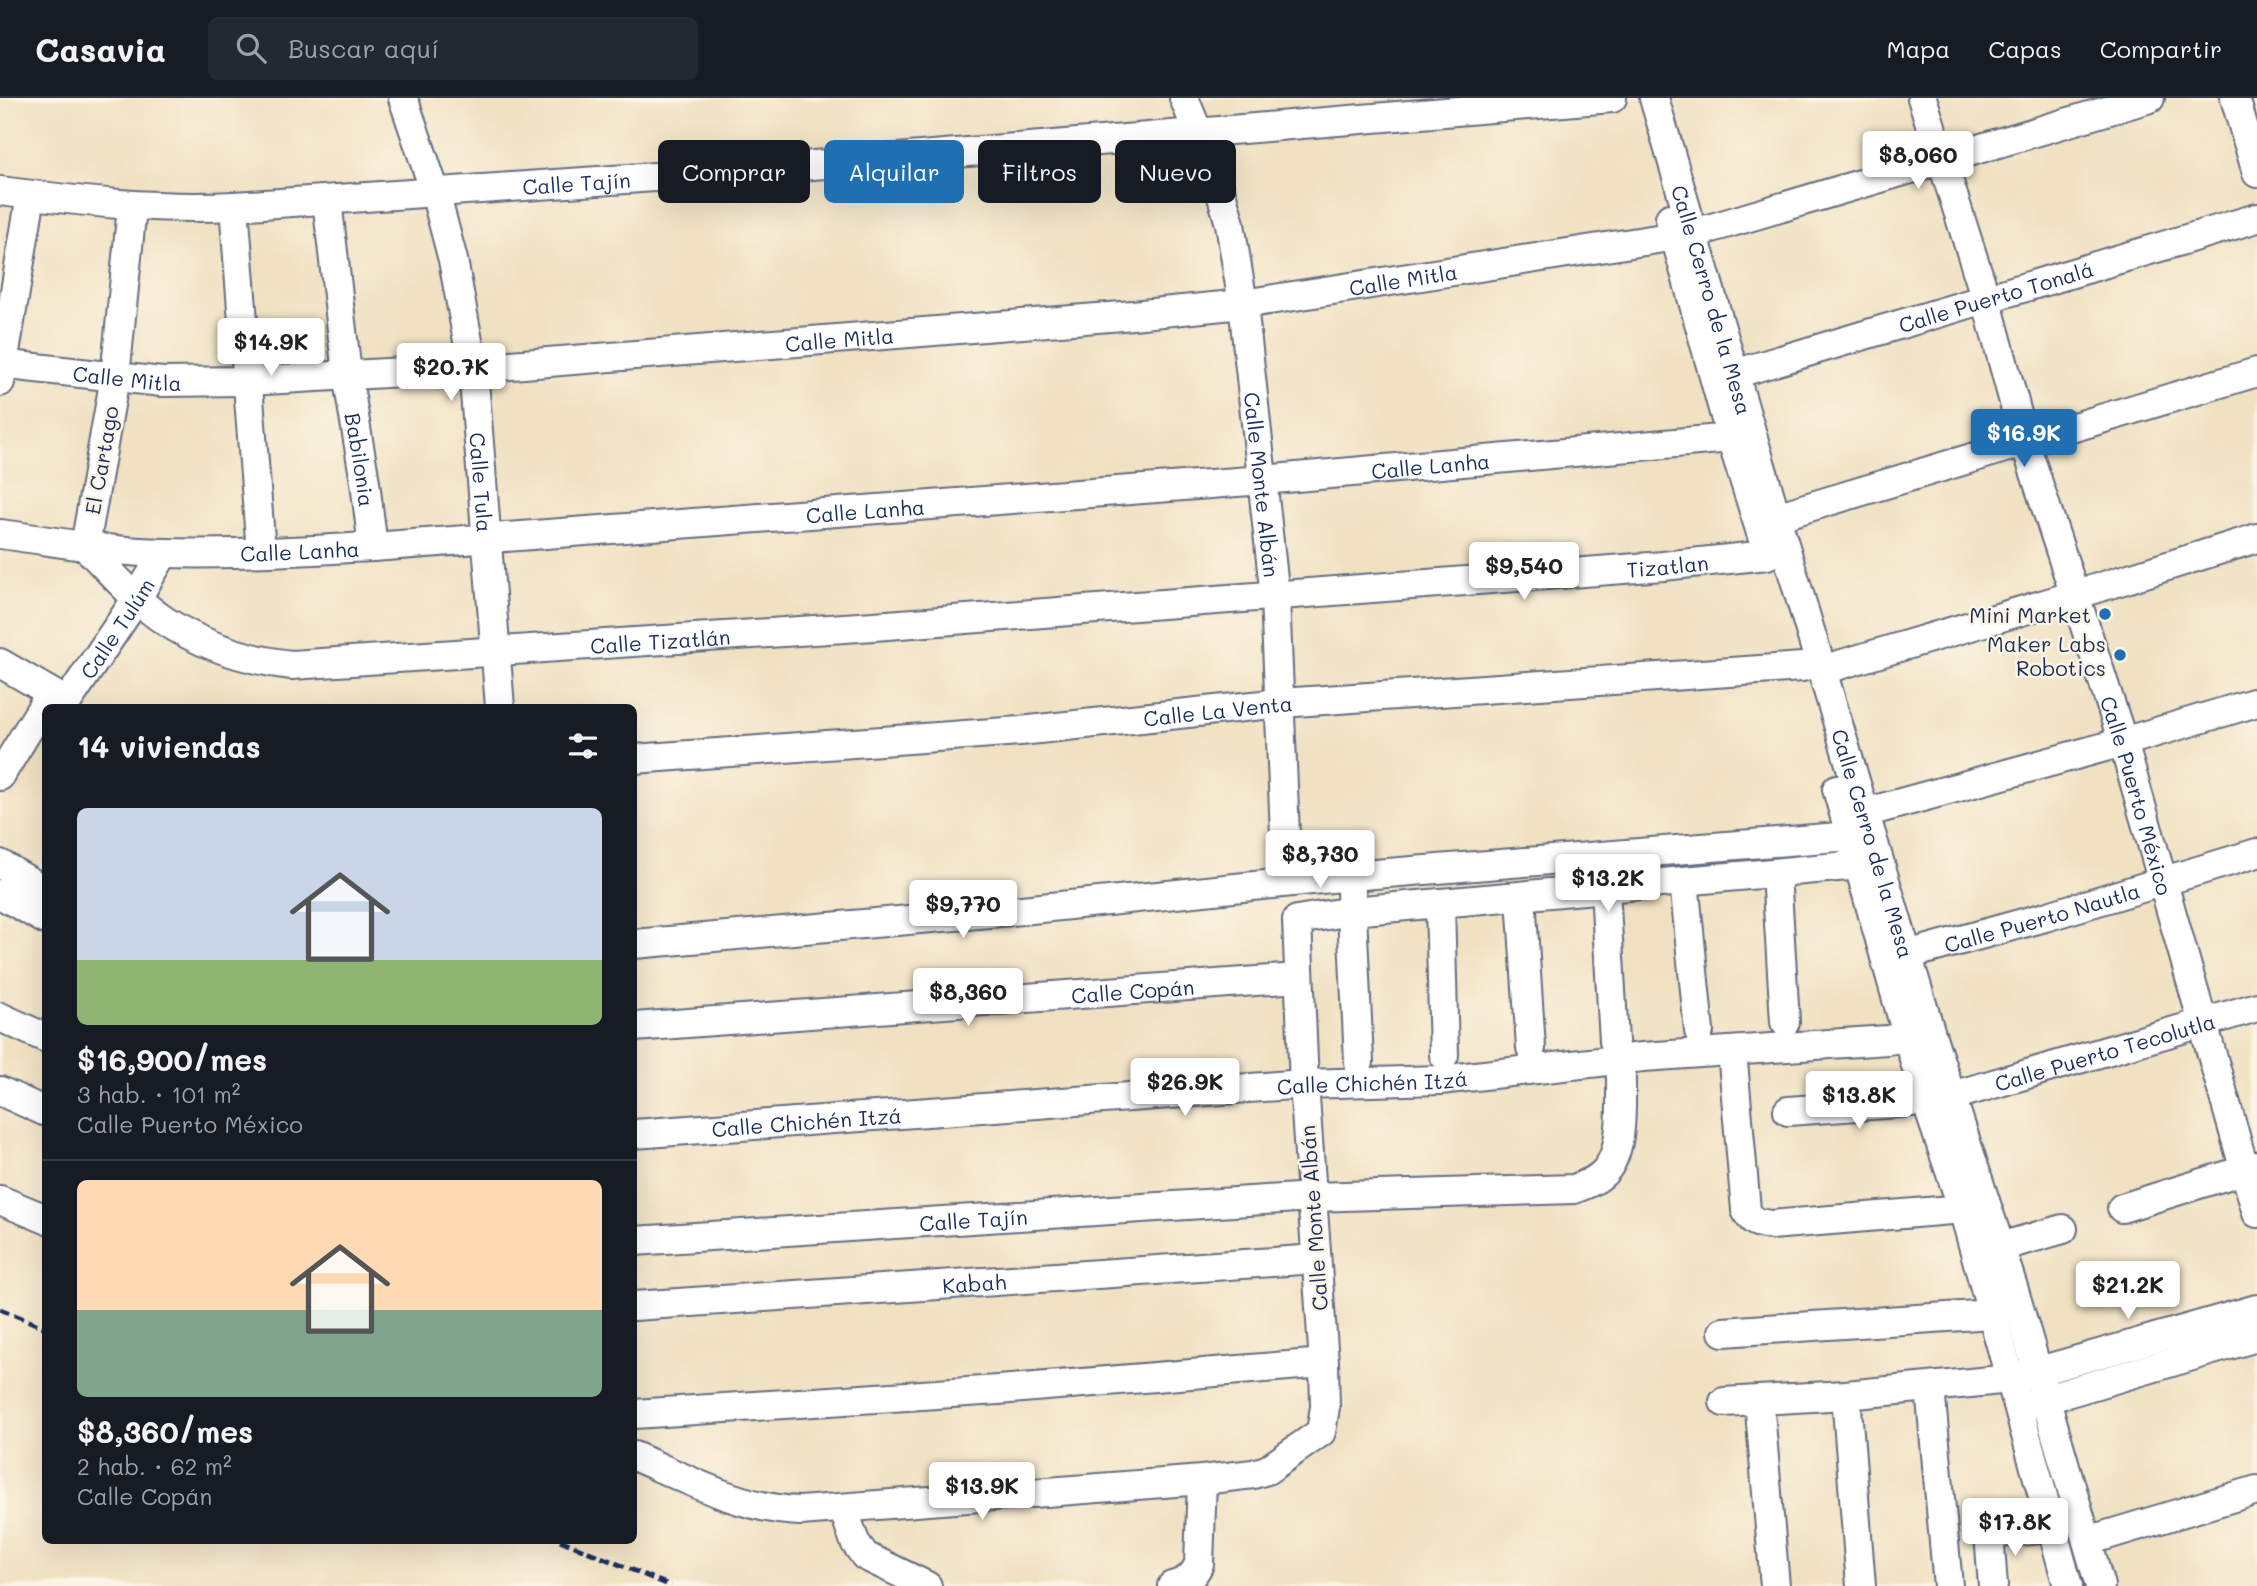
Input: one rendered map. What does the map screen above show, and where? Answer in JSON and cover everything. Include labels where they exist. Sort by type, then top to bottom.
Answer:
[{"type":"street","name":"Calle Tula","points":[[403,98],[435,192],[453,260],[473,368],[499,704]]},
{"type":"street","name":"Calle Monte Albán","points":[[1184,98],[1199,132],[1230,224],[1243,303],[1275,597],[1287,883]]},
{"type":"street","name":"Calle Tajín","points":[[0,191],[132,207],[182,209],[234,206],[742,171],[1612,98]]},
{"type":"street","name":"Calle Cerro de la Mesa","points":[[1634,98],[1734,374],[1776,517],[1812,669],[1858,824],[1907,955],[1919,1036]]},
{"type":"street","name":"Calle Cerro de la Mesa","points":[[1654,98],[1731,438],[1767,555],[1812,669]]},
{"type":"street","name":"Calle Puerto México","points":[[1922,98],[1986,299],[2025,443],[2123,742],[2204,1024],[2251,1168],[2257,1213]]},
{"type":"street","name":"Calle Mitla","points":[[1,371],[162,382],[247,381],[473,368],[1122,316],[1243,303],[1685,234],[2150,98]]},
{"type":"street","points":[[2235,98],[2257,173]]},
{"type":"street","points":[[1,371],[31,195]]},
{"type":"street","name":"Babilonia","points":[[327,200],[347,374],[373,547]]},
{"type":"street","points":[[234,206],[261,552]]},
{"type":"street","name":"El Cartago","points":[[85,546],[115,377],[132,207]]},
{"type":"street","name":"Calle Puerto Tonalá","points":[[1734,374],[2257,218]]},
{"type":"street","points":[[1776,517],[2257,372]]},
{"type":"street","name":"Calle Lanha","points":[[0,534],[85,546],[164,553],[373,547],[1263,480],[1731,438]]},
{"type":"street","name":"Calle La Venta","points":[[637,759],[1020,731],[1281,703],[1812,669],[2075,595],[2257,538]]},
{"type":"street","name":"Calle Tizatlán","points":[[85,546],[137,598],[164,620],[235,655],[292,665],[496,653],[1275,597]]},
{"type":"street","name":"Calle Tulúm","points":[[64,701],[137,598],[164,553]]},
{"type":"street","name":"Tizatlan","points":[[1275,597],[1767,555]]},
{"type":"street","points":[[0,663],[64,701]]},
{"type":"street","points":[[637,944],[1025,909],[1350,876],[1671,851],[1858,824],[2257,702]]},
{"type":"street","name":"Calle Tulúm","points":[[0,776],[42,727]]},
{"type":"street","name":"Calle Cerro de la Mesa","points":[[1858,824],[1859,865],[1939,1099],[2000,1247],[2052,1528],[2068,1586]]},
{"type":"street","points":[[1671,851],[1679,882],[1699,1031]]},
{"type":"street","name":"Calle Puerto Nautla","points":[[1907,955],[2164,883],[2257,853]]},
{"type":"street","points":[[0,864],[42,889]]},
{"type":"street","points":[[1352,911],[1859,865]]},
{"type":"street","points":[[1776,873],[1785,1022]]},
{"type":"street","points":[[1350,876],[1359,1062]]},
{"type":"street","name":"Calle Tajín","points":[[637,1241],[1312,1197],[1574,1189],[1591,1182],[1607,1170],[1617,1146],[1620,1121],[1618,1051],[1605,889]]},
{"type":"street","points":[[0,894],[42,918]]},
{"type":"street","points":[[1521,897],[1531,1048]]},
{"type":"street","points":[[1440,903],[1444,1055]]},
{"type":"street","name":"Calle Monte Albán","points":[[1202,1480],[1268,1470],[1321,1432],[1325,1407],[1324,1363],[1304,1084],[1297,920],[1352,911]]},
{"type":"street","name":"Calle Copán","points":[[637,1027],[1298,978]]},
{"type":"street","name":"Calle Puerto Tecolutla","points":[[1788,1111],[1939,1099],[2257,1007]]},
{"type":"street","points":[[0,1017],[42,1036]]},
{"type":"street","name":"Calle Chichén Itzá","points":[[637,1134],[1304,1084],[1440,1080],[1618,1051],[1643,1057],[1919,1036]]},
{"type":"street","points":[[1732,1051],[1746,1210],[1750,1219],[1771,1225],[1963,1209]]},
{"type":"street","points":[[0,1091],[42,1110]]},
{"type":"street","name":"Calle Cerro de la Mesa","points":[[1939,1099],[1963,1209],[1992,1314],[2028,1390],[2087,1541],[2100,1586]]},
{"type":"street","points":[[2122,1208],[2251,1168]]},
{"type":"street","points":[[0,1200],[42,1217]]},
{"type":"street","points":[[2000,1247],[2063,1229]]},
{"type":"street","name":"Kabah","points":[[637,1306],[1316,1259]]},
{"type":"street","points":[[2028,1390],[2257,1309]]},
{"type":"street","points":[[1723,1332],[1992,1314]]},
{"type":"street","points":[[1724,1402],[1930,1388],[2028,1390],[2257,1337]]},
{"type":"street","points":[[637,1415],[998,1390],[1324,1363]]},
{"type":"street","points":[[1930,1388],[1948,1586]]},
{"type":"street","points":[[1846,1395],[1861,1586]]},
{"type":"street","points":[[1759,1400],[1775,1586]]},
{"type":"street","points":[[637,1457],[758,1506],[800,1511],[1202,1480],[1199,1564],[1194,1575],[1185,1582],[1172,1586]]},
{"type":"street","points":[[2087,1541],[2257,1490]]},
{"type":"street","points":[[843,1508],[855,1542],[865,1556],[927,1586]]},
{"type":"street","points":[[1993,1586],[1989,1534],[2052,1528]]},
{"type":"railway","points":[[0,1309],[42,1326]]},
{"type":"railway","points":[[570,1544],[671,1586]]},
{"type":"place","name":"Mini Market","points":[[2105,614]]},
{"type":"place","name":"Maker Labs Robotics","points":[[2120,655]]}]
